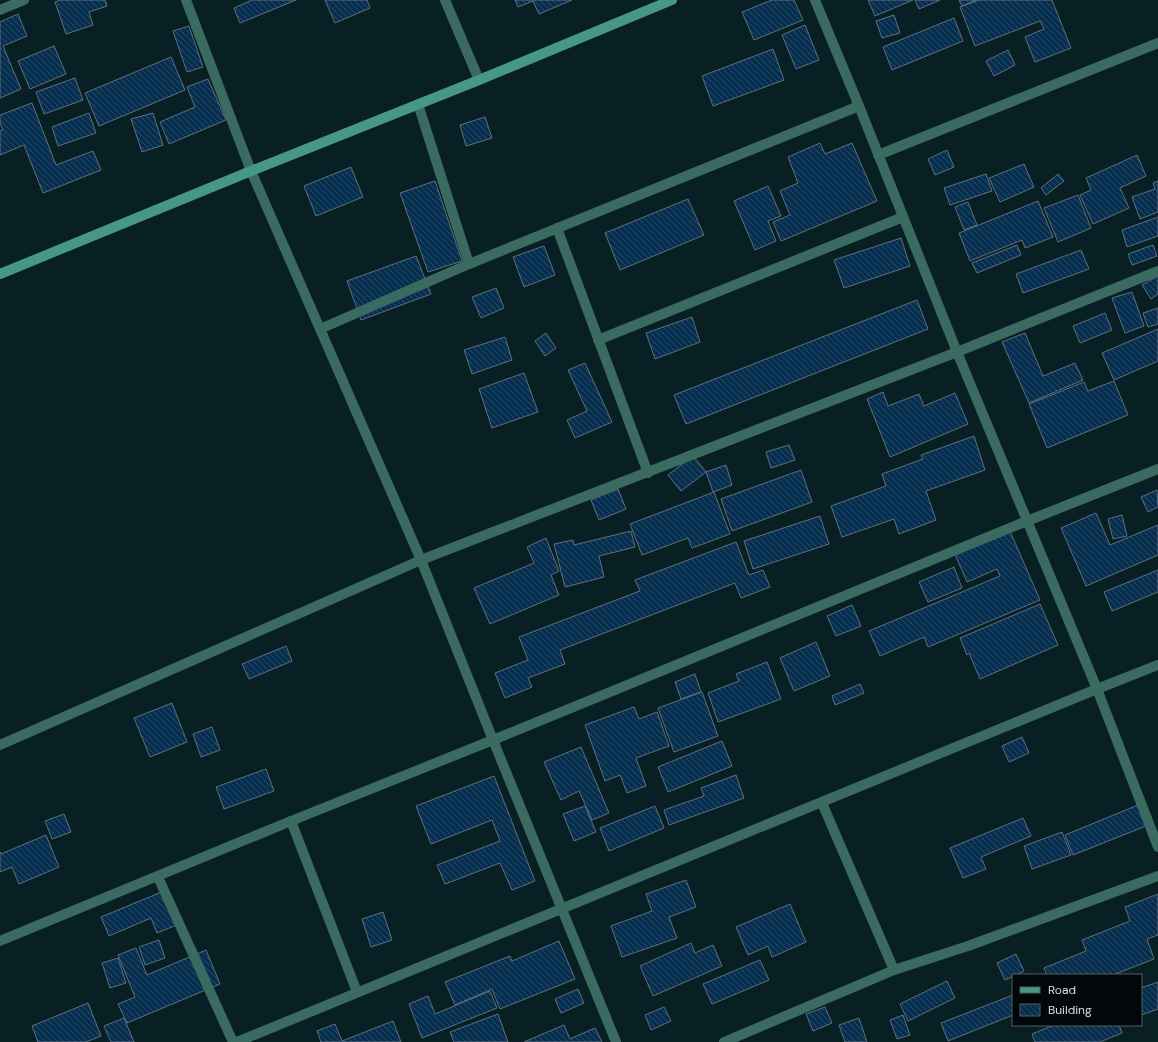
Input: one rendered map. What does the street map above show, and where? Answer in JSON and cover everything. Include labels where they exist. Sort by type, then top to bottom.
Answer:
[{"type":"street","points":[[0,10],[24,0]]},
{"type":"street","points":[[186,0],[251,171],[421,560],[616,1042]]},
{"type":"street","points":[[445,0],[480,80]]},
{"type":"street","points":[[0,274],[251,171],[480,80],[672,0]]},
{"type":"street","points":[[815,0],[1026,521],[1097,689],[1158,847]]},
{"type":"street","points":[[878,155],[1158,43]]},
{"type":"street","points":[[418,104],[469,264]]},
{"type":"street","points":[[320,329],[469,264],[859,106]]},
{"type":"street","points":[[598,340],[903,217]]},
{"type":"street","points":[[557,228],[648,473]]},
{"type":"street","points":[[0,745],[421,560],[957,352],[1158,271]]},
{"type":"street","points":[[0,941],[1026,521],[1158,469]]},
{"type":"street","points":[[237,1042],[1158,665]]},
{"type":"street","points":[[822,803],[894,970]]},
{"type":"street","points":[[291,821],[357,992]]},
{"type":"street","points":[[158,876],[233,1042]]},
{"type":"street","points":[[724,1042],[894,970],[968,946],[1158,876]]},
{"type":"building","points":[[60,0],[105,0],[107,6],[89,12],[93,25],[66,34],[55,2]]},
{"type":"building","points":[[252,0],[296,0],[240,23],[234,8]]},
{"type":"building","points":[[325,0],[367,0],[370,8],[335,23]]},
{"type":"building","points":[[515,0],[572,0],[539,14],[533,1],[518,7]]},
{"type":"building","points":[[772,0],[794,0],[803,20],[754,40],[742,12]]},
{"type":"building","points":[[868,0],[913,0],[875,16]]},
{"type":"building","points":[[915,0],[940,0],[919,9]]},
{"type":"building","points":[[959,0],[976,0],[962,6]]},
{"type":"building","points":[[979,0],[1052,0],[1071,48],[1035,62],[1025,37],[1044,29],[1040,21],[975,46],[960,7]]},
{"type":"building","points":[[18,14],[27,36],[3,46],[21,89],[0,98],[0,22]]},
{"type":"building","points":[[894,15],[900,33],[882,38],[876,21]]},
{"type":"building","points":[[954,18],[963,41],[892,70],[883,47]]},
{"type":"building","points":[[805,25],[819,60],[796,69],[782,35]]},
{"type":"building","points":[[189,26],[203,67],[187,72],[173,31]]},
{"type":"building","points":[[54,46],[66,74],[30,89],[18,61]]},
{"type":"building","points":[[773,49],[784,80],[713,106],[702,76]]},
{"type":"building","points":[[1008,50],[1015,65],[994,76],[986,61]]},
{"type":"building","points":[[171,57],[185,90],[99,126],[85,93]]},
{"type":"building","points":[[75,78],[83,100],[44,114],[36,92]]},
{"type":"building","points":[[208,79],[226,120],[169,144],[160,122],[195,107],[187,87]]},
{"type":"building","points":[[32,103],[56,165],[93,151],[101,170],[43,193],[24,145],[0,155],[0,131],[3,130],[0,123],[0,115]]},
{"type":"building","points":[[89,113],[96,133],[58,146],[52,127]]},
{"type":"building","points":[[153,113],[163,145],[142,152],[131,119]]},
{"type":"building","points":[[485,117],[492,138],[466,146],[460,125]]},
{"type":"building","points":[[820,143],[825,154],[852,143],[877,201],[781,241],[773,222],[790,215],[780,191],[798,183],[788,157]]},
{"type":"building","points":[[947,150],[954,167],[935,175],[928,159]]},
{"type":"building","points":[[1137,155],[1146,176],[1120,188],[1129,208],[1093,224],[1080,195],[1091,190],[1086,178]]},
{"type":"building","points":[[1024,164],[1034,187],[1000,202],[989,178]]},
{"type":"building","points":[[351,167],[363,197],[316,216],[304,186]]},
{"type":"building","points":[[986,174],[992,191],[950,205],[944,188]]},
{"type":"building","points":[[1058,174],[1064,181],[1046,195],[1041,188]]},
{"type":"building","points":[[435,181],[462,261],[428,272],[400,193]]},
{"type":"building","points":[[1158,181],[1158,212],[1140,219],[1132,197],[1155,189],[1153,183]]},
{"type":"building","points":[[768,186],[781,216],[768,221],[776,241],[755,250],[734,201]]},
{"type":"building","points":[[1078,195],[1091,228],[1058,242],[1044,208]]},
{"type":"building","points":[[688,199],[704,235],[620,270],[605,233]]},
{"type":"building","points":[[1038,201],[1053,237],[1025,248],[1022,240],[970,261],[959,233]]},
{"type":"building","points":[[968,202],[977,225],[964,230],[955,207]]},
{"type":"building","points":[[1158,217],[1158,236],[1127,247],[1122,230]]},
{"type":"building","points":[[901,238],[910,266],[844,288],[834,260]]},
{"type":"building","points":[[1017,245],[1021,255],[977,273],[972,263]]},
{"type":"building","points":[[1153,245],[1157,256],[1132,265],[1128,254]]},
{"type":"building","points":[[544,246],[555,275],[524,287],[513,257]]},
{"type":"building","points":[[1081,250],[1089,269],[1023,293],[1016,274]]},
{"type":"building","points":[[416,256],[431,294],[361,320],[347,281]]},
{"type":"building","points":[[1158,276],[1158,294],[1151,299],[1142,285]]},
{"type":"building","points":[[496,288],[504,308],[481,318],[472,297]]},
{"type":"building","points":[[1132,292],[1144,326],[1125,333],[1112,298]]},
{"type":"building","points":[[917,300],[928,329],[686,424],[674,395]]},
{"type":"building","points":[[1158,308],[1158,324],[1148,327],[1143,313]]},
{"type":"building","points":[[1105,313],[1112,330],[1080,343],[1073,326]]},
{"type":"building","points":[[692,317],[700,342],[655,359],[646,333]]},
{"type":"building","points":[[1158,329],[1158,361],[1114,380],[1102,353]]},
{"type":"building","points":[[546,333],[556,348],[545,356],[535,341]]},
{"type":"building","points":[[1025,333],[1043,376],[1075,363],[1083,380],[1029,403],[1002,342]]},
{"type":"building","points":[[505,337],[512,360],[472,374],[464,350]]},
{"type":"building","points":[[585,363],[612,422],[575,438],[567,420],[587,411],[568,370]]},
{"type":"building","points":[[524,373],[538,412],[492,428],[479,389]]},
{"type":"building","points":[[1114,381],[1128,415],[1047,448],[1029,404],[1084,382],[1088,391]]},
{"type":"building","points":[[883,392],[888,406],[919,394],[924,406],[955,393],[968,424],[890,457],[867,399]]},
{"type":"building","points":[[974,436],[985,470],[926,491],[936,520],[899,534],[894,519],[842,537],[831,506],[886,486],[882,474],[923,459],[921,455]]},
{"type":"building","points":[[789,445],[795,460],[771,468],[766,452]]},
{"type":"building","points":[[693,456],[706,472],[681,491],[668,475]]},
{"type":"building","points":[[726,465],[732,485],[713,492],[706,472]]},
{"type":"building","points":[[801,470],[812,502],[732,531],[721,499]]},
{"type":"building","points":[[618,489],[626,509],[599,520],[591,500]]},
{"type":"building","points":[[1157,490],[1158,507],[1148,512],[1141,497]]},
{"type":"building","points":[[714,492],[730,534],[692,548],[688,538],[642,555],[630,524]]},
{"type":"building","points":[[1096,513],[1110,545],[1158,525],[1158,555],[1086,586],[1061,528]]},
{"type":"building","points":[[1122,515],[1127,536],[1113,539],[1108,519]]},
{"type":"building","points":[[820,516],[829,544],[753,569],[744,541]]},
{"type":"building","points":[[1009,529],[1040,600],[928,647],[924,637],[880,656],[869,631],[1000,576],[997,569],[967,582],[954,552]]},
{"type":"building","points":[[631,531],[635,547],[599,556],[604,577],[565,587],[554,544],[573,540],[574,545]]},
{"type":"building","points":[[546,538],[559,571],[551,575],[559,595],[490,624],[474,588],[534,563],[527,547]]},
{"type":"building","points":[[736,542],[749,575],[763,570],[770,587],[741,598],[735,583],[560,650],[565,664],[528,678],[532,687],[505,698],[495,673],[528,660],[519,637],[640,591],[635,580]]},
{"type":"building","points":[[954,567],[962,588],[928,602],[919,582]]},
{"type":"building","points":[[1158,570],[1158,592],[1112,611],[1104,592]]},
{"type":"building","points":[[1040,604],[1058,645],[980,679],[969,653],[967,655],[960,638]]},
{"type":"building","points":[[852,605],[861,626],[836,636],[827,616]]},
{"type":"building","points":[[816,642],[830,676],[794,691],[780,658]]},
{"type":"building","points":[[286,646],[292,661],[249,679],[242,664]]},
{"type":"building","points":[[767,662],[781,699],[718,722],[708,693],[739,681],[736,674]]},
{"type":"building","points":[[695,674],[701,692],[681,699],[675,682]]},
{"type":"building","points":[[860,684],[864,693],[835,705],[832,696]]},
{"type":"building","points":[[702,692],[718,736],[674,752],[658,708]]},
{"type":"building","points":[[172,703],[187,742],[150,757],[134,718]]},
{"type":"building","points":[[634,707],[639,719],[657,712],[669,746],[636,758],[646,786],[627,793],[620,775],[605,781],[585,725]]},
{"type":"building","points":[[212,727],[220,750],[201,757],[193,734]]},
{"type":"building","points":[[1022,737],[1029,753],[1009,762],[1002,746]]},
{"type":"building","points":[[722,741],[732,766],[668,792],[658,767]]},
{"type":"building","points":[[581,747],[609,813],[592,820],[579,791],[561,800],[544,762]]},
{"type":"building","points":[[266,769],[274,791],[224,809],[216,787]]},
{"type":"building","points":[[736,775],[744,798],[669,825],[664,810],[704,796],[701,788]]},
{"type":"building","points":[[494,776],[535,881],[512,890],[500,863],[445,884],[437,865],[500,841],[492,820],[431,844],[416,806]]},
{"type":"building","points":[[1138,805],[1146,826],[1073,855],[1065,835]]},
{"type":"building","points":[[585,806],[596,832],[574,841],[563,814]]},
{"type":"building","points":[[655,806],[664,828],[609,851],[600,828]]},
{"type":"building","points":[[64,814],[71,832],[52,839],[45,821]]},
{"type":"building","points":[[1023,818],[1031,836],[981,857],[986,869],[963,878],[950,848]]},
{"type":"building","points":[[1062,832],[1071,855],[1032,869],[1024,846]]},
{"type":"building","points":[[46,835],[59,867],[19,884],[12,867],[0,872],[0,852],[1,854]]},
{"type":"building","points":[[686,880],[696,907],[669,917],[677,938],[622,957],[611,926],[652,911],[646,894]]},
{"type":"building","points":[[164,891],[179,924],[157,933],[151,918],[109,936],[101,917]]},
{"type":"building","points":[[1158,894],[1158,935],[1147,939],[1154,959],[1116,974],[1047,974],[1044,968],[1086,951],[1082,940],[1130,921],[1125,907]]},
{"type":"building","points":[[790,904],[806,942],[772,957],[768,946],[748,955],[736,927]]},
{"type":"building","points":[[383,912],[392,940],[371,947],[362,919]]},
{"type":"building","points":[[159,940],[165,958],[145,965],[139,947]]},
{"type":"building","points":[[559,941],[575,979],[500,1009],[492,989],[455,1005],[445,982],[510,956],[512,961]]},
{"type":"building","points":[[691,943],[695,953],[713,945],[722,966],[653,996],[640,966]]},
{"type":"building","points":[[136,948],[147,975],[206,950],[220,984],[127,1023],[118,1004],[135,997],[118,955]]},
{"type":"building","points":[[1016,954],[1024,971],[1018,974],[1012,974],[1012,977],[1005,980],[997,963]]},
{"type":"building","points":[[118,958],[126,983],[110,988],[102,963]]},
{"type":"building","points":[[760,960],[769,980],[712,1004],[703,984]]},
{"type":"building","points":[[947,981],[955,998],[908,1021],[900,1004]]},
{"type":"building","points":[[1158,982],[1158,1009],[1142,1015],[1142,988]]},
{"type":"building","points":[[578,989],[584,1003],[561,1013],[555,999]]},
{"type":"building","points":[[490,991],[497,1008],[422,1038],[409,1004],[428,996],[435,1014]]},
{"type":"building","points":[[1012,995],[1012,1015],[948,1041],[941,1023]]},
{"type":"building","points":[[88,1003],[101,1036],[86,1042],[38,1042],[32,1026]]},
{"type":"building","points":[[664,1007],[671,1021],[651,1030],[645,1015]]},
{"type":"building","points":[[825,1007],[832,1023],[813,1031],[806,1014]]},
{"type":"building","points":[[498,1014],[508,1042],[454,1042],[450,1032]]},
{"type":"building","points":[[903,1015],[910,1035],[897,1039],[890,1020]]},
{"type":"building","points":[[124,1018],[134,1042],[111,1042],[104,1026]]},
{"type":"building","points":[[859,1018],[867,1042],[845,1042],[839,1025]]},
{"type":"building","points":[[393,1021],[401,1042],[321,1042],[317,1031],[335,1024],[342,1041]]},
{"type":"building","points":[[564,1025],[570,1039],[595,1028],[602,1042],[524,1042]]},
{"type":"building","points":[[1052,1026],[1119,1026],[1122,1033],[1100,1042],[1035,1042],[1032,1034]]}]
